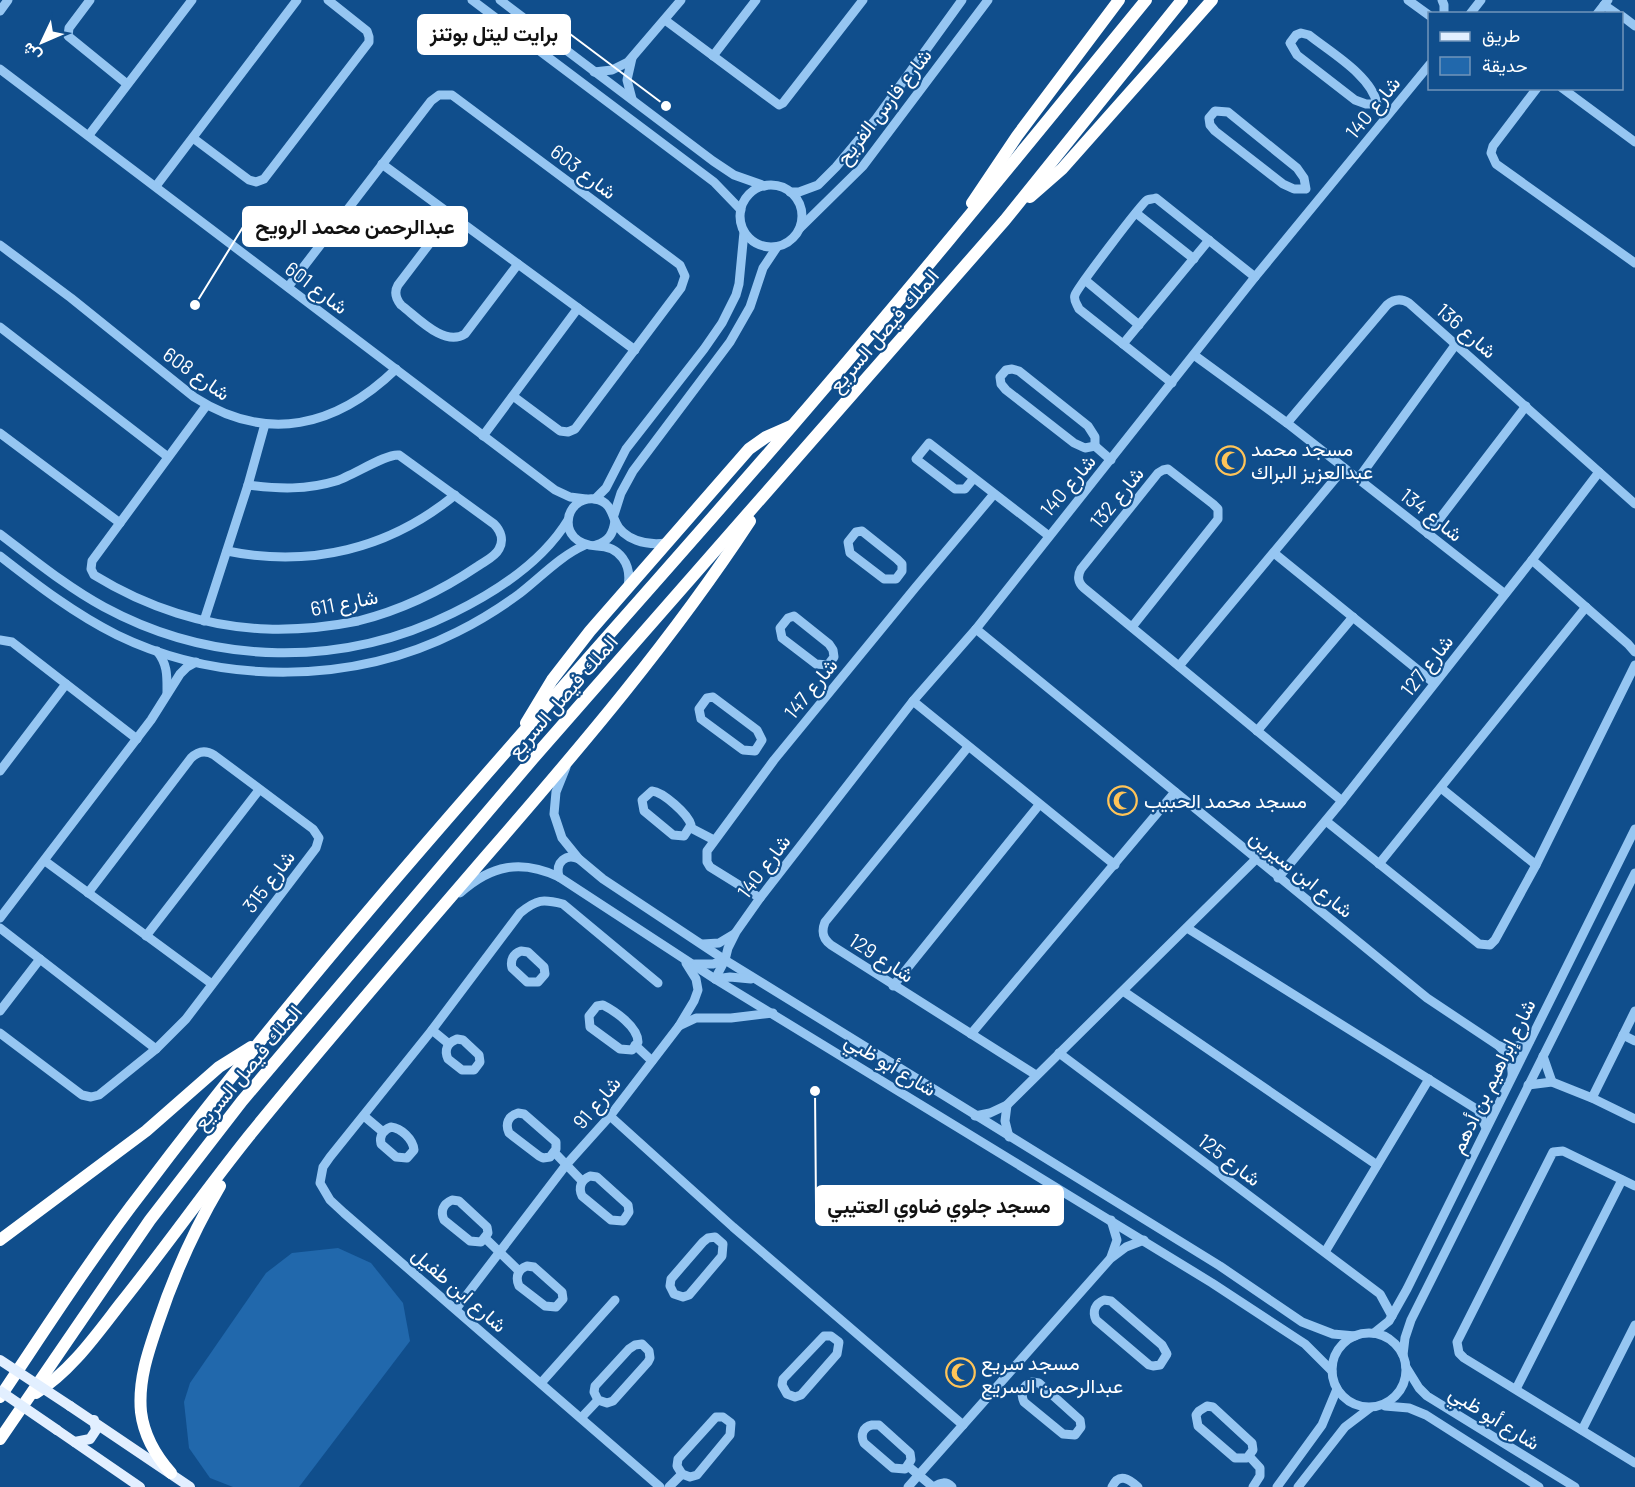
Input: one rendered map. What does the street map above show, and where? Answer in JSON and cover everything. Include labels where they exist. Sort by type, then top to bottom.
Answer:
[{"type":"highway","points":[[929,266],[1017,136],[1117,0]]},
{"type":"highway","name":"الملك فيصل السريع","points":[[0,1397],[81,1276],[143,1190],[257,1044],[363,917],[929,266],[1146,0]]},
{"type":"highway","name":"الملك فيصل السريع","points":[[0,1439],[150,1220],[242,1101],[530,762],[1005,220],[1182,0]]},
{"type":"highway","points":[[1005,220],[1062,169],[1212,0]]},
{"type":"highway","points":[[520,738],[534,708],[552,680],[666,543],[749,449],[766,437],[792,426]]},
{"type":"highway","points":[[26,1398],[54,1380],[77,1358],[165,1248],[247,1139],[358,1005],[607,716],[701,593],[772,487]]},
{"type":"highway","points":[[0,1240],[146,1131],[219,1067],[257,1044]]},
{"type":"highway","points":[[171,1473],[154,1451],[144,1426],[141,1398],[144,1365],[180,1262],[247,1139]]},
{"type":"main road","points":[[0,1360],[94,1420],[190,1487]]},
{"type":"main road","points":[[0,1392],[140,1487]]},
{"type":"main road","points":[[75,1442],[90,1439],[96,1430],[94,1420]]},
{"type":"street","points":[[0,11],[8,0]]},
{"type":"street","points":[[90,0],[69,28],[68,36],[128,84]]},
{"type":"street","points":[[89,135],[192,0]]},
{"type":"street","points":[[156,186],[297,0]]},
{"type":"street","points":[[193,138],[249,180],[256,182],[264,179],[369,42],[367,31],[328,0]]},
{"type":"street","points":[[472,0],[714,182],[741,210]]},
{"type":"street","points":[[500,0],[723,169],[744,179],[765,186],[783,188],[790,192],[801,208],[800,228],[795,237],[777,247],[758,245],[744,232],[740,222],[741,210],[749,195],[765,186]]},
{"type":"street","points":[[594,72],[612,70],[632,58],[681,0]]},
{"type":"street","points":[[713,56],[756,0]]},
{"type":"street","points":[[665,20],[779,105],[783,104],[862,0]]},
{"type":"street","name":"شارع فارس الفريح","points":[[790,192],[799,192],[818,185],[836,167],[876,119],[962,0]]},
{"type":"street","name":"شارع فارس الفريح","points":[[800,228],[862,166],[987,0]]},
{"type":"street","points":[[1408,0],[1428,15]]},
{"type":"street","points":[[1472,12],[1481,0]]},
{"type":"street","points":[[1623,17],[1635,26]]},
{"type":"street","points":[[1377,104],[1375,93],[1366,81],[1309,34],[1296,35],[1290,43],[1297,55],[1355,100],[1366,104],[1377,104],[1390,113]]},
{"type":"street","points":[[632,58],[627,80],[633,101]]},
{"type":"street","name":"شارع 140","points":[[715,979],[736,933],[760,898],[913,701],[976,629],[1255,277],[1428,66]]},
{"type":"street","name":"شارع 601","points":[[0,69],[555,490],[570,497],[590,499]]},
{"type":"street","points":[[1535,90],[1493,146],[1491,153],[1496,164],[1635,263]]},
{"type":"street","points":[[1565,90],[1635,142]]},
{"type":"street","name":"شارع 603","points":[[288,287],[434,98],[448,94],[460,100],[682,268],[685,276],[684,285],[572,431],[560,431],[513,396]]},
{"type":"street","points":[[1306,189],[1294,189],[1283,184],[1215,132],[1210,125],[1209,118],[1215,111],[1228,112],[1297,168],[1304,178],[1306,189],[1319,200]]},
{"type":"street","points":[[382,164],[635,350]]},
{"type":"street","points":[[1172,383],[1079,309],[1075,301],[1075,296],[1085,280],[1136,213],[1147,200],[1156,198],[1255,277]]},
{"type":"street","points":[[1136,213],[1194,259]]},
{"type":"street","points":[[452,214],[398,285],[397,299],[401,305],[441,335],[453,339],[465,334],[518,264]]},
{"type":"street","points":[[0,534],[89,598],[136,623],[206,646],[277,654],[311,653],[348,648],[410,632],[482,598],[540,554],[558,535],[577,503],[590,499],[606,488],[626,449],[722,323],[736,296],[739,284],[744,232]]},
{"type":"street","points":[[1123,344],[1209,240]]},
{"type":"street","name":"شارع 608","points":[[0,245],[71,298],[185,390],[206,405],[235,418],[265,424],[295,423],[332,414],[367,395],[396,369]]},
{"type":"street","points":[[596,545],[604,543],[610,537],[621,493],[633,471],[734,336],[750,307],[763,268],[777,247]]},
{"type":"street","points":[[1085,280],[1139,325]]},
{"type":"street","name":"شارع 136","points":[[1287,423],[1387,305],[1401,300],[1409,303],[1635,504]]},
{"type":"street","points":[[483,436],[578,308]]},
{"type":"street","points":[[0,327],[168,457]]},
{"type":"street","points":[[1358,479],[1456,344]]},
{"type":"street","name":"شارع 134","points":[[1194,355],[1287,423],[1505,594]]},
{"type":"street","points":[[1095,446],[1085,448],[1074,442],[1006,390],[1001,384],[1000,377],[1006,370],[1019,371],[1088,426],[1095,436],[1095,446],[1111,460]]},
{"type":"street","name":"شارع 611","points":[[206,405],[92,561],[90,567],[92,572],[146,602],[204,621],[264,629],[322,627],[375,616],[430,595],[491,557],[500,546],[501,536],[497,528],[403,457],[395,454],[347,478],[322,485],[280,489],[248,485]]},
{"type":"street","points":[[1428,534],[1526,406]]},
{"type":"street","points":[[204,621],[248,485],[265,424]]},
{"type":"street","points":[[0,433],[120,523]]},
{"type":"street","points":[[974,478],[964,489],[955,489],[916,459],[929,443],[974,478],[994,494],[1048,536]]},
{"type":"street","points":[[1179,666],[1344,468]]},
{"type":"street","name":"شارع 132","points":[[1132,627],[1218,519],[1216,506],[1168,469],[1158,473],[1079,572],[1078,579],[1082,586],[1342,801]]},
{"type":"street","name":"شارع 127","points":[[1278,878],[1342,801],[1599,472]]},
{"type":"street","name":"شارع 601","points":[[555,490],[569,516]]},
{"type":"street","name":"شارع 147","points":[[760,898],[710,867],[706,855],[714,840],[774,760],[994,494]]},
{"type":"street","points":[[227,551],[275,558],[340,553],[371,544],[401,531],[429,515],[455,495]]},
{"type":"street","points":[[590,499],[610,507],[615,518],[629,536],[637,541],[656,545],[666,543]]},
{"type":"street","points":[[569,516],[570,533],[579,543],[606,546],[621,555],[629,573],[628,587]]},
{"type":"street","points":[[856,532],[866,532],[897,559],[903,568],[899,575],[893,580],[884,579],[850,553],[848,542],[856,532]]},
{"type":"street","points":[[0,556],[78,613],[119,636],[157,651],[196,662],[256,671],[299,672],[354,665],[405,653],[440,640],[486,616],[519,594],[566,555],[585,545]]},
{"type":"street","points":[[1274,553],[1434,683]]},
{"type":"street","points":[[1532,560],[1635,652]]},
{"type":"street","points":[[899,575],[915,588]]},
{"type":"street","points":[[78,613],[87,606],[89,598]]},
{"type":"street","points":[[1379,864],[1586,607]]},
{"type":"street","points":[[1257,731],[1353,617]]},
{"type":"street","points":[[788,618],[798,618],[830,644],[834,654],[831,660],[825,666],[816,664],[782,638],[779,630],[788,618]]},
{"type":"street","name":"شارع ابن سيرين","points":[[976,629],[1427,998],[1499,1046],[1509,1056],[1512,1076]]},
{"type":"street","points":[[0,640],[12,642],[137,739]]},
{"type":"street","points":[[157,651],[164,660],[167,671],[167,695]]},
{"type":"street","points":[[831,660],[845,674]]},
{"type":"street","points":[[0,918],[137,739],[180,674],[196,662]]},
{"type":"street","points":[[1326,821],[1479,944],[1486,946],[1495,940],[1536,865],[1635,665]]},
{"type":"street","points":[[0,771],[66,684]]},
{"type":"street","points":[[707,698],[717,698],[757,730],[762,740],[758,747],[752,752],[743,750],[701,719],[699,709],[707,698]]},
{"type":"street","points":[[913,701],[1115,865]]},
{"type":"street","points":[[758,747],[774,760]]},
{"type":"street","name":"شارع 129","points":[[968,747],[823,927],[824,938],[893,986],[1036,1075]]},
{"type":"street","name":"شارع 315","points":[[0,1033],[86,1097],[99,1095],[156,1049],[182,1024],[319,841],[316,831],[211,753],[197,753],[88,893]]},
{"type":"street","name":"شارع أبو ظبي","points":[[568,763],[556,792],[554,814],[562,838],[579,859],[603,879],[725,960],[1220,1266],[1312,1327],[1333,1334],[1355,1336]]},
{"type":"street","points":[[1441,788],[1536,865]]},
{"type":"street","points":[[146,936],[260,790]]},
{"type":"street","points":[[652,791],[659,792],[686,815],[690,820],[691,828],[682,837],[673,835],[644,811],[642,800],[652,791]]},
{"type":"street","points":[[971,1034],[1176,792]]},
{"type":"street","points":[[893,986],[1039,805]]},
{"type":"street","points":[[691,828],[714,840]]},
{"type":"street","name":"شارع إبراهيم بن أدهم","points":[[1374,1333],[1392,1316],[1407,1289],[1529,1042],[1631,846],[1635,829]]},
{"type":"street","points":[[559,877],[557,870],[562,860],[569,856],[579,859]]},
{"type":"street","points":[[975,1116],[1007,1106],[1256,860]]},
{"type":"street","points":[[45,861],[212,984]]},
{"type":"street","name":"شارع أبو ظبي","points":[[426,926],[476,879],[497,869],[519,866],[545,870],[715,979],[1212,1283],[1305,1344],[1332,1371]]},
{"type":"street","name":"شارع إبراهيم بن أدهم","points":[[1403,1355],[1405,1338],[1411,1320],[1635,873]]},
{"type":"street","points":[[383,1132],[364,1116],[520,913],[532,903],[546,900],[563,904],[658,984]]},
{"type":"street","points":[[0,928],[156,1049]]},
{"type":"street","points":[[1187,928],[1478,1110],[1486,1128]]},
{"type":"street","points":[[702,944],[719,943],[736,933]]},
{"type":"street","points":[[497,945],[514,956]]},
{"type":"street","name":"شارع 91","points":[[456,1309],[566,1165],[610,1116],[679,1026],[698,990],[696,979],[682,958]]},
{"type":"street","points":[[0,1011],[40,959]]},
{"type":"street","points":[[691,964],[705,965],[725,960]]},
{"type":"street","points":[[715,979],[738,977],[761,982]]},
{"type":"street","points":[[1123,991],[1377,1165]]},
{"type":"street","name":"شارع 91","points":[[597,1006],[606,1006],[634,1029],[639,1039],[635,1045],[629,1051],[620,1049],[590,1027],[588,1019],[597,1006]]},
{"type":"street","points":[[1592,1098],[1635,1011]]},
{"type":"street","points":[[679,1026],[696,1018],[745,1017],[772,1013]]},
{"type":"street","points":[[432,1030],[449,1044]]},
{"type":"street","points":[[1623,1035],[1635,1041]]},
{"type":"street","points":[[1499,1046],[1514,1047],[1529,1042]]},
{"type":"street","name":"شارع 91","points":[[635,1045],[652,1061]]},
{"type":"street","name":"شارع 125","points":[[1059,1053],[1380,1294],[1392,1316]]},
{"type":"street","points":[[1543,1056],[1552,1082]]},
{"type":"street","points":[[1325,1252],[1429,1079]]},
{"type":"street","points":[[1528,1085],[1552,1082],[1635,1119]]},
{"type":"street","points":[[1478,1110],[1491,1108],[1498,1104]]},
{"type":"street","points":[[1007,1106],[1005,1121],[1010,1137]]},
{"type":"street","name":"شارع 91","points":[[555,1153],[548,1158],[539,1156],[509,1133],[507,1127],[510,1118],[518,1113],[524,1114],[556,1142],[555,1153],[582,1181]]},
{"type":"street","name":"شارع ابن طفيل","points":[[364,1116],[323,1167],[320,1183],[330,1200],[660,1487]]},
{"type":"street","points":[[610,1116],[734,1227],[963,1425]]},
{"type":"street","points":[[1635,1186],[1563,1151],[1553,1152],[1458,1335],[1457,1346],[1462,1356],[1635,1463]]},
{"type":"street","name":"شارع 91","points":[[590,1176],[597,1177],[628,1205],[627,1217],[623,1221],[616,1222],[604,1214],[582,1196],[580,1190],[582,1181],[590,1176]]},
{"type":"street","points":[[1516,1389],[1622,1180]]},
{"type":"street","points":[[452,1200],[459,1201],[487,1227],[488,1233],[485,1239],[479,1243],[470,1241],[444,1220],[442,1214],[444,1205],[452,1200]]},
{"type":"street","points":[[1110,1259],[1117,1239],[1111,1220]]},
{"type":"street","points":[[720,1241],[734,1227]]},
{"type":"street","points":[[708,1238],[720,1241],[724,1247],[722,1256],[689,1295],[683,1297],[674,1294],[670,1286],[671,1279],[690,1257],[708,1238]]},
{"type":"street","points":[[485,1239],[519,1271]]},
{"type":"street","points":[[908,1487],[1110,1259],[1126,1247],[1144,1240]]},
{"type":"street","points":[[527,1266],[534,1267],[562,1292],[563,1299],[560,1304],[554,1308],[545,1306],[519,1286],[517,1280],[519,1271],[527,1266]]},
{"type":"street","points":[[1212,1283],[1220,1279],[1222,1275],[1220,1266]]},
{"type":"street","points":[[1380,1294],[1394,1296],[1407,1289]]},
{"type":"street","points":[[1081,1291],[1096,1305]]},
{"type":"street","points":[[541,1383],[615,1300]]},
{"type":"street","points":[[1104,1300],[1111,1301],[1166,1350],[1167,1357],[1163,1363],[1158,1366],[1149,1365],[1096,1320],[1094,1314],[1096,1305],[1104,1300]]},
{"type":"street","points":[[835,1339],[846,1324]]},
{"type":"street","points":[[1582,1430],[1635,1324]]},
{"type":"street","points":[[1374,1333],[1389,1339],[1398,1346],[1403,1355],[1406,1367],[1401,1390],[1393,1400],[1382,1406],[1370,1408],[1351,1403],[1337,1389],[1332,1371],[1333,1360],[1338,1350],[1355,1336],[1374,1333]]},
{"type":"street","points":[[828,1335],[835,1339],[839,1345],[837,1354],[801,1395],[787,1394],[782,1385],[783,1379],[818,1340],[828,1335]]},
{"type":"street","points":[[642,1344],[650,1354],[648,1362],[613,1401],[607,1403],[598,1400],[594,1392],[595,1386],[634,1345],[642,1344]]},
{"type":"street","name":"شارع أبو ظبي","points":[[1406,1367],[1427,1396],[1575,1487]]},
{"type":"street","points":[[1008,1373],[1024,1387]]},
{"type":"street","points":[[1032,1382],[1039,1383],[1080,1420],[1081,1427],[1072,1436],[1063,1434],[1024,1402],[1022,1396],[1024,1387],[1032,1382]]},
{"type":"street","points":[[1277,1487],[1322,1425],[1337,1389]]},
{"type":"street","points":[[581,1418],[598,1400]]},
{"type":"street","points":[[1207,1406],[1213,1407],[1252,1443],[1253,1450],[1250,1455],[1244,1459],[1235,1458],[1198,1426],[1196,1420],[1198,1411],[1207,1406]]},
{"type":"street","name":"شارع أبو ظبي","points":[[1382,1406],[1401,1406],[1426,1415],[1539,1487]]},
{"type":"street","points":[[1298,1487],[1345,1427],[1370,1408]]},
{"type":"street","points":[[721,1416],[728,1420],[732,1426],[730,1435],[696,1475],[690,1477],[682,1474],[677,1466],[678,1459],[711,1421],[721,1416]]},
{"type":"street","points":[[879,1425],[906,1448],[911,1458],[908,1466],[902,1470],[893,1468],[864,1443],[862,1437],[865,1428],[879,1425]]},
{"type":"street","points":[[1302,1454],[1312,1453],[1316,1458],[1315,1464]]},
{"type":"street","points":[[1250,1455],[1260,1468],[1260,1476],[1253,1487]]},
{"type":"street","points":[[908,1466],[934,1487],[945,1483],[952,1487]]},
{"type":"street","points":[[669,1487],[682,1474]]},
{"type":"street","points":[[1112,1487],[1118,1479],[1126,1478],[1138,1487]]},
{"type":"green space","points":[[338,1248],[371,1263],[403,1303],[410,1341],[299,1487],[233,1487],[210,1478],[189,1448],[184,1402],[190,1383],[266,1273],[292,1253]]},
{"type":"place","name":"برايت ليتل بوتنز","points":[[666,106]]},
{"type":"place","name":"عبدالرحمن محمد الرويح","points":[[195,305]]},
{"type":"place","name":"مسجد محمد عبدالعزيز البراك","points":[[1230,460]]},
{"type":"place","name":"مسجد محمد الحبيب","points":[[1123,800]]},
{"type":"place","name":"مسجد جلوي ضاوي العتيبي","points":[[815,1091]]},
{"type":"place","name":"مسجد سريع عبدالرحمن السريع","points":[[960,1373]]}]
